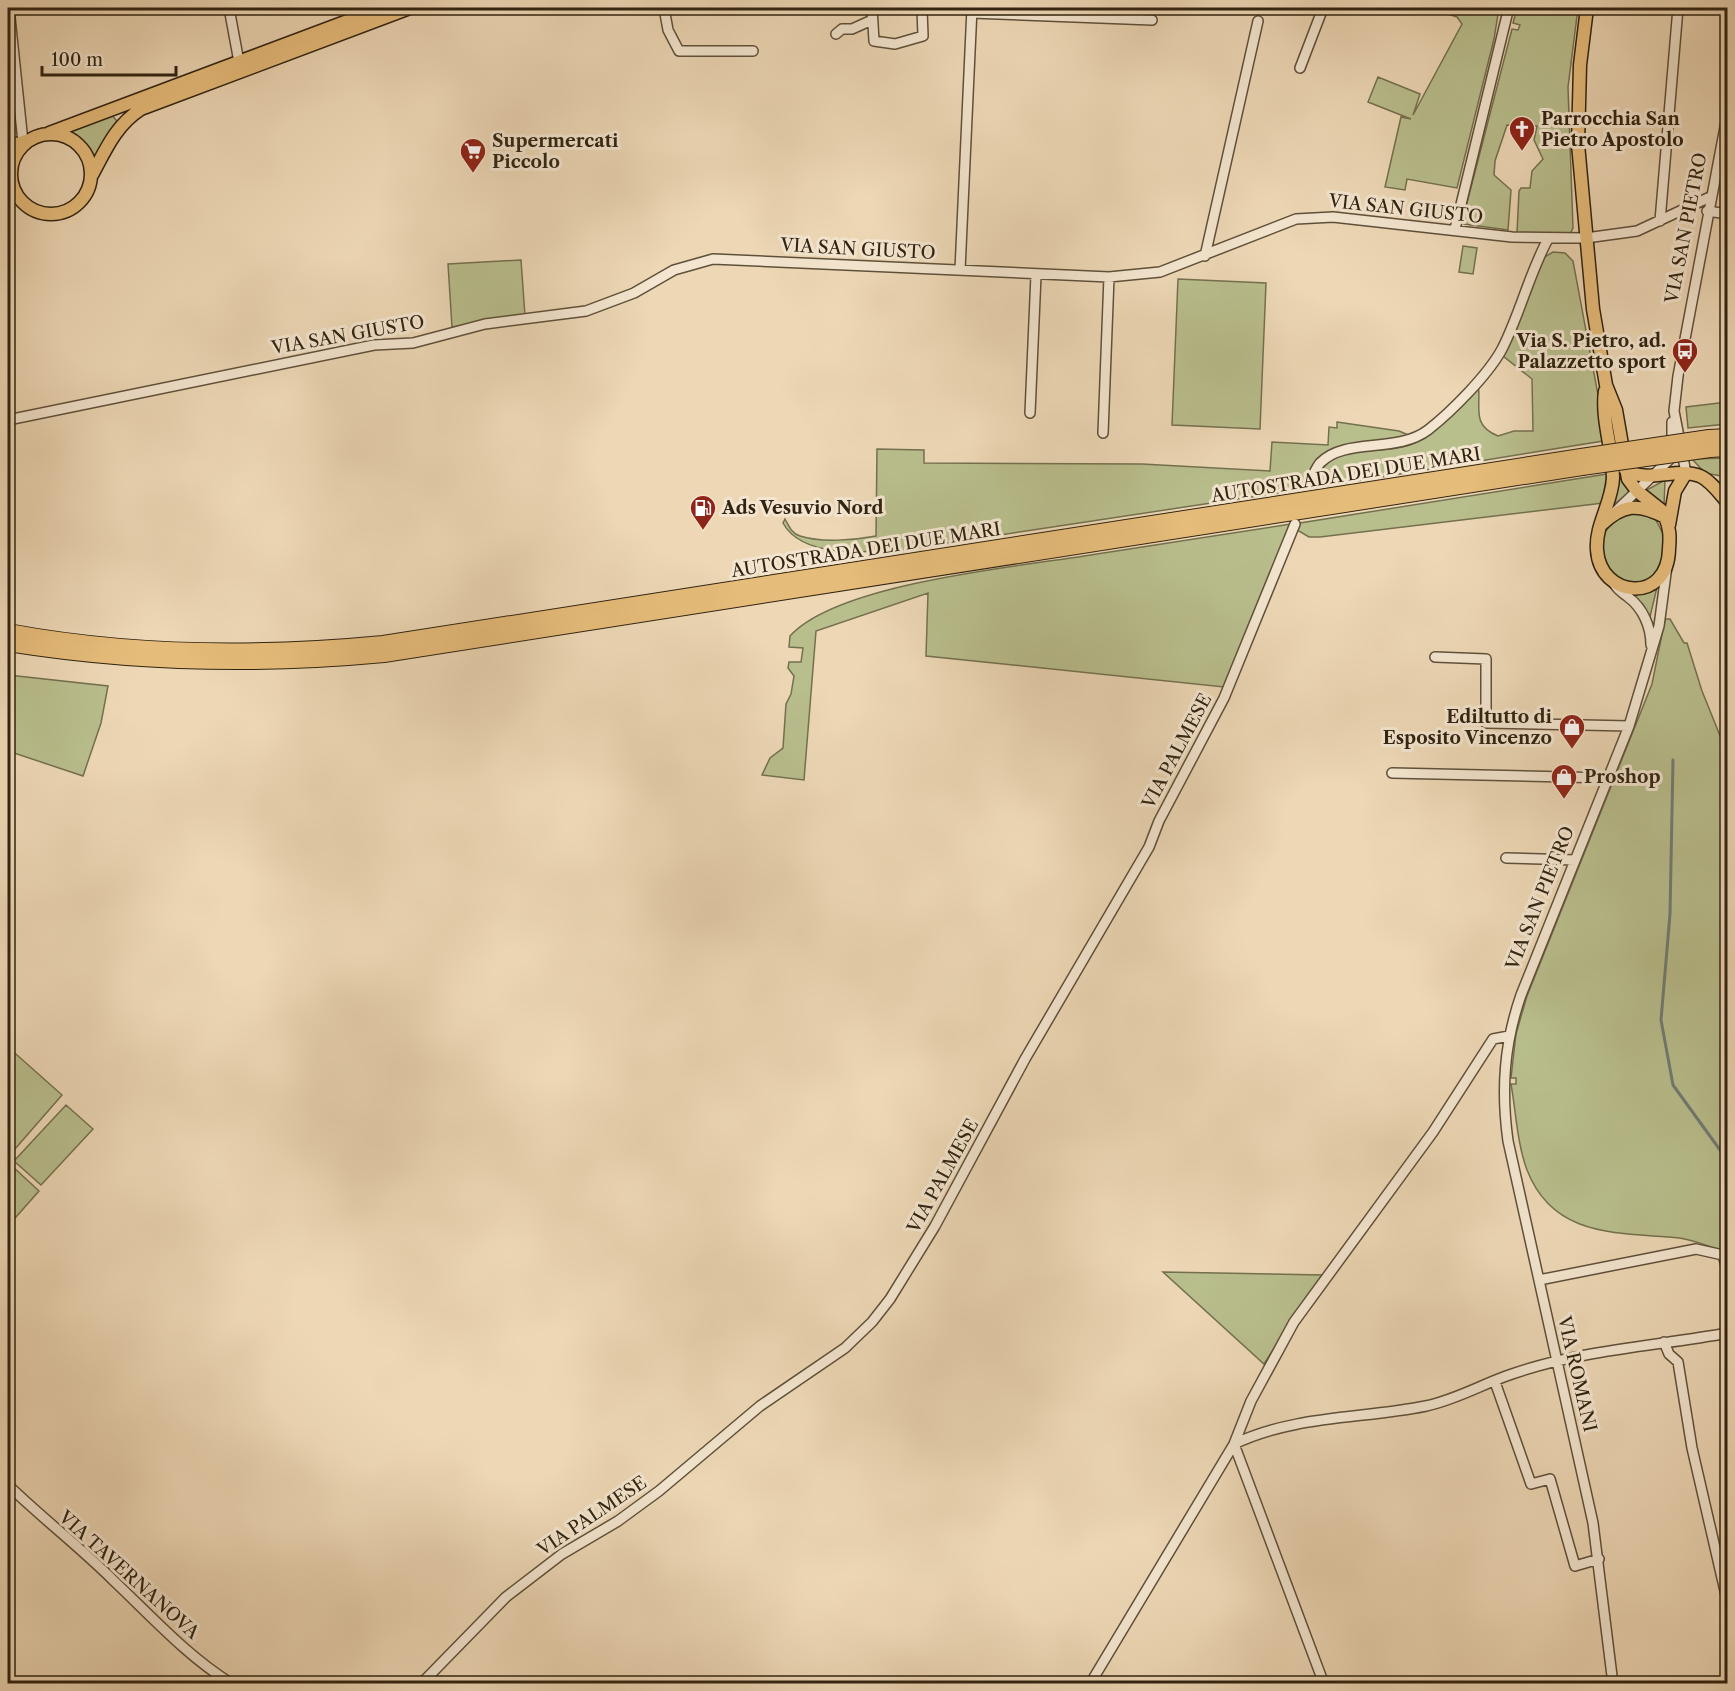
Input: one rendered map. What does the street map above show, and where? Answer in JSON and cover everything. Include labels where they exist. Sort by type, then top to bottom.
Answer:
[{"type":"highway","name":"AUTOSTRADA DEI DUE MARI","points":[[8,644],[106,657],[206,663],[326,660],[384,655],[1581,462],[1728,436]]},
{"type":"highway","name":"AUTOSTRADA DEI DUE MARI","points":[[8,632],[156,649],[285,650],[383,643],[1581,462],[1728,449]]},
{"type":"main road","points":[[8,147],[382,8]]},
{"type":"main road","points":[[8,199],[38,212],[63,213],[75,208],[84,199],[92,175],[114,133],[125,119],[141,109],[410,8]]},
{"type":"main road","points":[[1587,8],[1580,65],[1578,144],[1593,309],[1606,385],[1616,410],[1628,479],[1637,491],[1661,510],[1667,522]]},
{"type":"main road","points":[[49,133],[75,141],[84,150],[90,162],[92,175]]},
{"type":"main road","points":[[24,142],[13,163],[12,181],[18,198],[38,212]]},
{"type":"main road","points":[[1606,385],[1613,476],[1610,501],[1601,525],[1597,549],[1598,559],[1613,582],[1635,589],[1646,588],[1662,577],[1667,566],[1667,522],[1675,491],[1686,472]]},
{"type":"main road","points":[[1625,469],[1634,474],[1654,475],[1686,472],[1704,479],[1728,503]]},
{"type":"main road","points":[[1601,525],[1616,511],[1643,508],[1667,522]]},
{"type":"street","points":[[9,8],[24,142]]},
{"type":"street","points":[[229,8],[240,62]]},
{"type":"street","points":[[664,8],[668,30],[679,51],[753,51]]},
{"type":"street","points":[[872,8],[873,41],[895,44],[922,36],[922,9]]},
{"type":"street","points":[[1300,68],[1323,8]]},
{"type":"street","points":[[1455,229],[1508,11],[1506,8]]},
{"type":"street","points":[[1660,221],[1678,8]]},
{"type":"street","points":[[960,270],[972,10],[1152,20]]},
{"type":"street","points":[[836,34],[842,29],[852,29],[872,20]]},
{"type":"street","points":[[1205,256],[1258,21]]},
{"type":"street","name":"VIA SAN PIETRO","points":[[1686,472],[1674,411],[1677,376],[1728,111]]},
{"type":"street","name":"VIA SAN GIUSTO","points":[[8,420],[375,345],[413,343],[485,324],[586,311],[634,293],[674,270],[713,259],[1110,277],[1160,272],[1205,256],[1268,228],[1296,219],[1317,216],[1548,239],[1586,238],[1631,233],[1710,197]]},
{"type":"street","points":[[1707,211],[1728,214]]},
{"type":"street","points":[[1309,483],[1320,463],[1336,451],[1402,443],[1422,434],[1471,387],[1501,351],[1548,239]]},
{"type":"street","points":[[1030,413],[1036,275]]},
{"type":"street","points":[[1103,433],[1110,277]]},
{"type":"street","points":[[1616,511],[1619,505],[1654,475],[1672,454],[1674,411]]},
{"type":"street","name":"VIA PALMESE","points":[[421,1683],[506,1597],[562,1554],[618,1521],[760,1406],[845,1348],[873,1322],[890,1299],[935,1226],[1025,1059],[1149,847],[1159,821],[1224,698],[1295,524]]},
{"type":"street","name":"VIA SAN PIETRO","points":[[1504,1074],[1509,1036],[1530,970],[1629,726],[1659,626],[1667,566]]},
{"type":"street","points":[[1613,582],[1617,589],[1638,605],[1649,628],[1652,648]]},
{"type":"street","points":[[1435,657],[1486,659],[1486,723],[1629,726]]},
{"type":"street","points":[[1392,773],[1608,778]]},
{"type":"street","points":[[1506,858],[1575,860]]},
{"type":"street","points":[[1090,1683],[1234,1444],[1251,1401],[1294,1322],[1433,1132],[1493,1039],[1509,1036]]},
{"type":"street","name":"VIA ROMANI","points":[[1504,1074],[1503,1102],[1508,1141],[1558,1362],[1599,1559],[1613,1683]]},
{"type":"street","points":[[1539,1280],[1696,1249],[1723,1255],[1728,1273]]},
{"type":"street","points":[[1234,1444],[1252,1436],[1303,1422],[1426,1406],[1482,1388],[1511,1374],[1558,1362],[1664,1342],[1728,1333]]},
{"type":"street","points":[[1664,1342],[1669,1354],[1678,1362],[1692,1448],[1728,1604]]},
{"type":"street","points":[[1495,1382],[1531,1484],[1550,1479],[1575,1566],[1599,1559]]},
{"type":"street","points":[[1234,1444],[1324,1683]]},
{"type":"street","name":"VIA TAVERNANOVA","points":[[8,1485],[113,1580],[155,1623],[212,1671],[232,1683]]},
{"type":"green space","points":[[1429,8],[1499,8],[1494,39],[1457,188],[1407,179],[1405,190],[1385,187],[1401,117],[1411,119],[1368,102],[1378,77],[1420,94],[1413,115],[1462,24],[1457,17]]},
{"type":"green space","points":[[1517,8],[1578,8],[1568,87],[1573,228],[1570,234],[1517,233],[1519,191],[1521,188],[1530,188],[1532,171],[1543,159],[1534,140],[1537,126],[1507,125],[1495,161],[1494,175],[1511,190],[1508,230],[1462,222],[1512,29],[1518,30],[1520,25],[1513,23]]},
{"type":"green space","points":[[110,113],[117,121],[95,164],[86,147],[65,132]]},
{"type":"green space","points":[[1463,246],[1477,248],[1473,274],[1459,272]]},
{"type":"green space","points":[[1553,252],[1565,253],[1573,261],[1602,416],[1603,441],[1313,488],[1320,471],[1331,461],[1343,455],[1404,447],[1427,436],[1443,422],[1478,383],[1480,420],[1489,432],[1498,436],[1514,431],[1533,431],[1532,379],[1503,356],[1543,258]]},
{"type":"green space","points":[[521,260],[525,316],[452,327],[448,264]]},
{"type":"green space","points":[[1178,279],[1266,283],[1260,429],[1172,425]]},
{"type":"green space","points":[[1727,402],[1727,424],[1688,428],[1686,407]]},
{"type":"green space","points":[[1337,422],[1399,431],[1411,436],[1333,449],[1314,466],[1304,489],[907,549],[858,552],[822,548],[806,543],[793,535],[783,523],[785,519],[797,535],[818,540],[848,540],[876,536],[877,449],[924,450],[924,463],[1142,464],[1270,471],[1272,442],[1328,445],[1329,427],[1337,428]]},
{"type":"green space","points":[[1727,458],[1727,477],[1705,473],[1692,459]]},
{"type":"green space","points":[[1620,466],[1633,490],[1613,505],[1617,467]]},
{"type":"green space","points":[[1607,474],[1602,503],[1320,537],[1309,537],[1297,530],[1300,523]]},
{"type":"green space","points":[[1665,480],[1664,507],[1643,492]]},
{"type":"green space","points":[[1635,511],[1655,518],[1664,536],[1661,568],[1643,586],[1619,582],[1611,571],[1603,550],[1603,540],[1612,524]]},
{"type":"green space","points":[[1291,524],[1224,687],[926,656],[928,593],[816,631],[804,780],[762,775],[770,758],[783,748],[786,704],[791,694],[794,676],[788,668],[789,662],[801,662],[803,648],[789,647],[790,636],[813,618],[846,603],[885,591],[972,572]]},
{"type":"green space","points":[[1658,583],[1649,621],[1628,591]]},
{"type":"green space","points":[[1665,619],[1670,619],[1684,643],[1687,643],[1702,691],[1727,753],[1727,1252],[1685,1239],[1591,1228],[1571,1220],[1554,1209],[1539,1192],[1527,1170],[1519,1138],[1511,1084],[1516,1084],[1516,1078],[1511,1078],[1516,1034],[1527,996],[1652,684]]},
{"type":"green space","points":[[8,675],[108,686],[101,723],[83,776],[8,751]]},
{"type":"green space","points":[[8,1047],[62,1095],[8,1157]]},
{"type":"green space","points":[[66,1105],[93,1129],[41,1185],[14,1161]]},
{"type":"green space","points":[[11,1165],[39,1191],[8,1226],[8,1169]]},
{"type":"green space","points":[[1163,1272],[1322,1275],[1264,1364]]},
{"type":"waterway","points":[[1673,760],[1670,914],[1661,1020],[1673,1085],[1728,1161]]},
{"type":"place","name":"Parrocchia San Pietro Apostolo","points":[[1522,152]]},
{"type":"place","name":"Supermercati Piccolo","points":[[473,174]]},
{"type":"place","name":"Via S. Pietro, ad. Palazzetto sport","points":[[1685,374]]},
{"type":"place","name":"Ads Vesuvio Nord","points":[[703,531]]},
{"type":"place","name":"Ediltutto di Esposito Vincenzo","points":[[1572,750]]},
{"type":"place","name":"Proshop","points":[[1564,800]]}]
